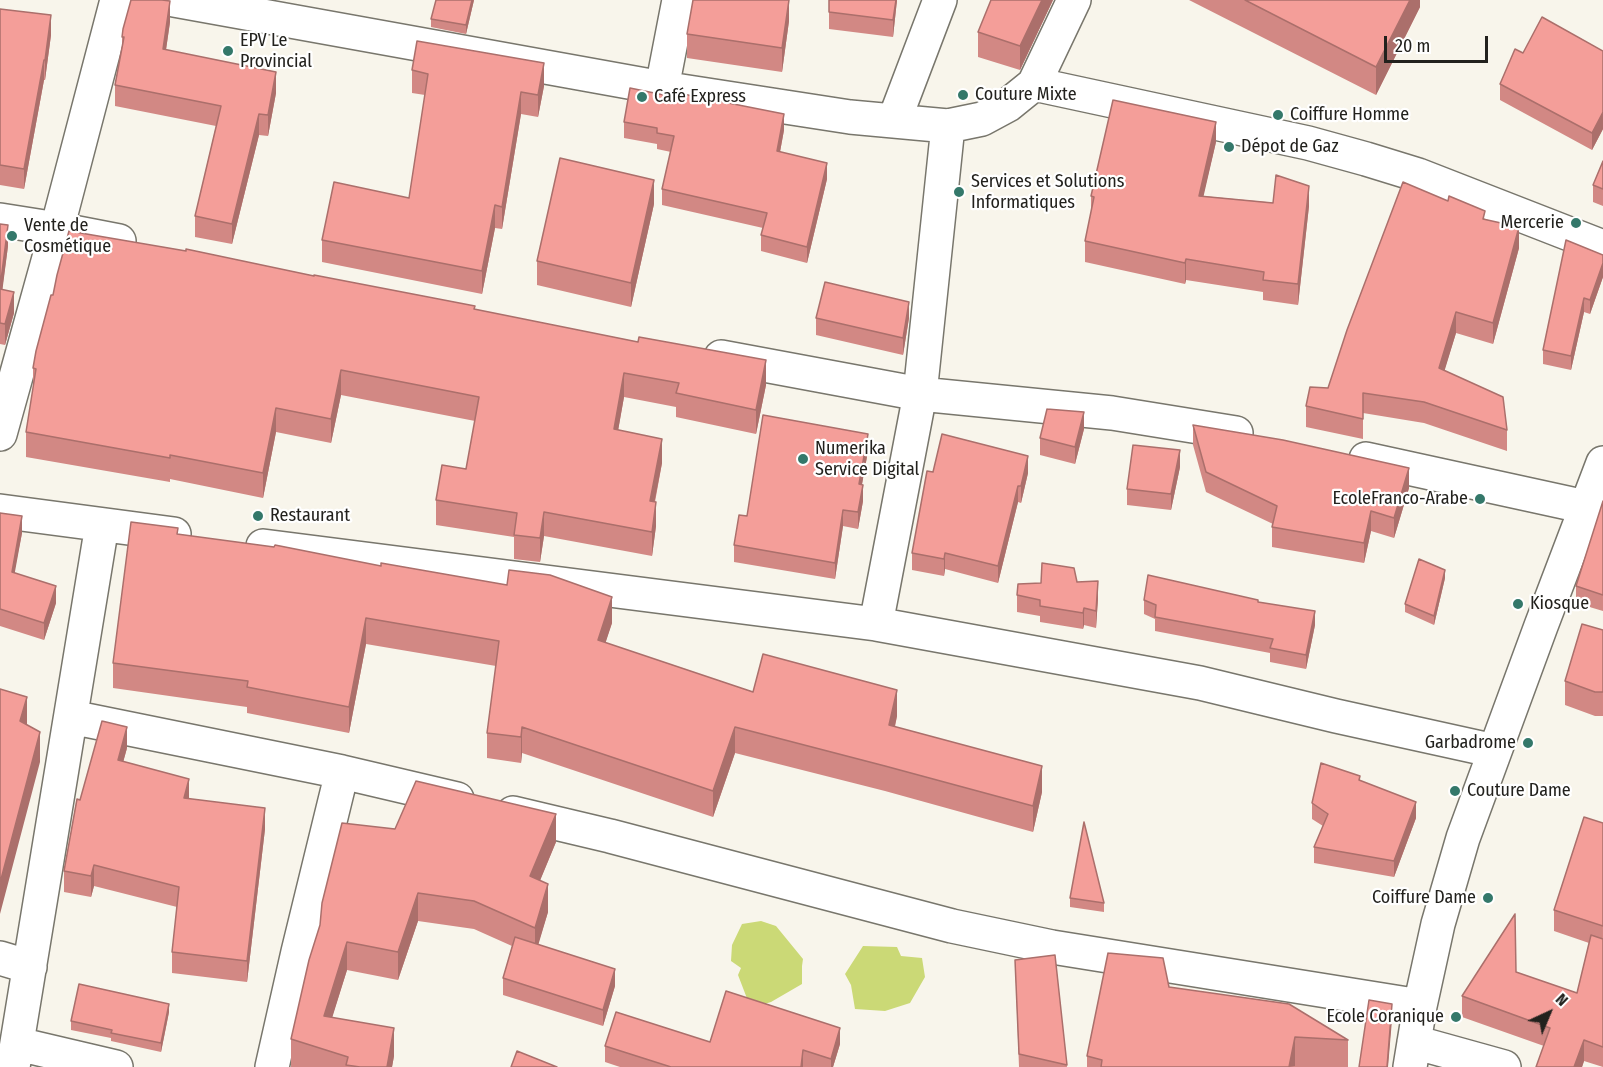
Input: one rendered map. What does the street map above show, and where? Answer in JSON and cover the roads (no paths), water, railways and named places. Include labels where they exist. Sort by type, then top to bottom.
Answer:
[{"type":"street","points":[[0,434],[117,0]]},
{"type":"street","points":[[174,0],[662,87],[850,117],[948,126],[982,118],[1008,105],[1034,84],[1074,0]]},
{"type":"street","points":[[662,87],[679,0]]},
{"type":"street","points":[[894,121],[940,0]]},
{"type":"street","points":[[1034,84],[1308,143],[1366,159],[1418,176],[1603,247]]},
{"type":"street","points":[[876,624],[920,394],[948,126]]},
{"type":"street","points":[[0,220],[147,247]]},
{"type":"street","points":[[688,351],[920,394],[1112,413],[1264,438]]},
{"type":"street","points":[[1335,452],[1586,507]]},
{"type":"street","points":[[1504,1067],[1412,1054],[1438,924],[1463,838],[1603,463]]},
{"type":"street","points":[[0,511],[876,624],[1200,683],[1494,751]]},
{"type":"street","points":[[102,525],[71,717],[15,963],[16,1056],[116,1067]]},
{"type":"street","points":[[71,717],[342,772],[610,836],[952,926],[1052,947],[1420,1006]]},
{"type":"street","points":[[272,1067],[342,772]]},
{"type":"place","name":"EPV Le Provincial","points":[[228,51]]},
{"type":"place","name":"Couture Mixte","points":[[963,95]]},
{"type":"place","name":"Café Express","points":[[642,97]]},
{"type":"place","name":"Coiffure Homme","points":[[1278,115]]},
{"type":"place","name":"Dépot de Gaz","points":[[1229,147]]},
{"type":"place","name":"Services et Solutions Informatiques","points":[[959,192]]},
{"type":"place","name":"Mercerie","points":[[1576,223]]},
{"type":"place","name":"Vente de Cosmétique","points":[[12,236]]},
{"type":"place","name":"Numerika Service Digital","points":[[803,459]]},
{"type":"place","name":"EcoleFranco-Arabe","points":[[1480,499]]},
{"type":"place","name":"Restaurant","points":[[258,516]]},
{"type":"place","name":"Kiosque","points":[[1518,604]]},
{"type":"place","name":"Garbadrome","points":[[1528,743]]},
{"type":"place","name":"Couture Dame","points":[[1455,791]]},
{"type":"place","name":"Coiffure Dame","points":[[1488,898]]},
{"type":"place","name":"Ecole Coranique","points":[[1456,1017]]}]
